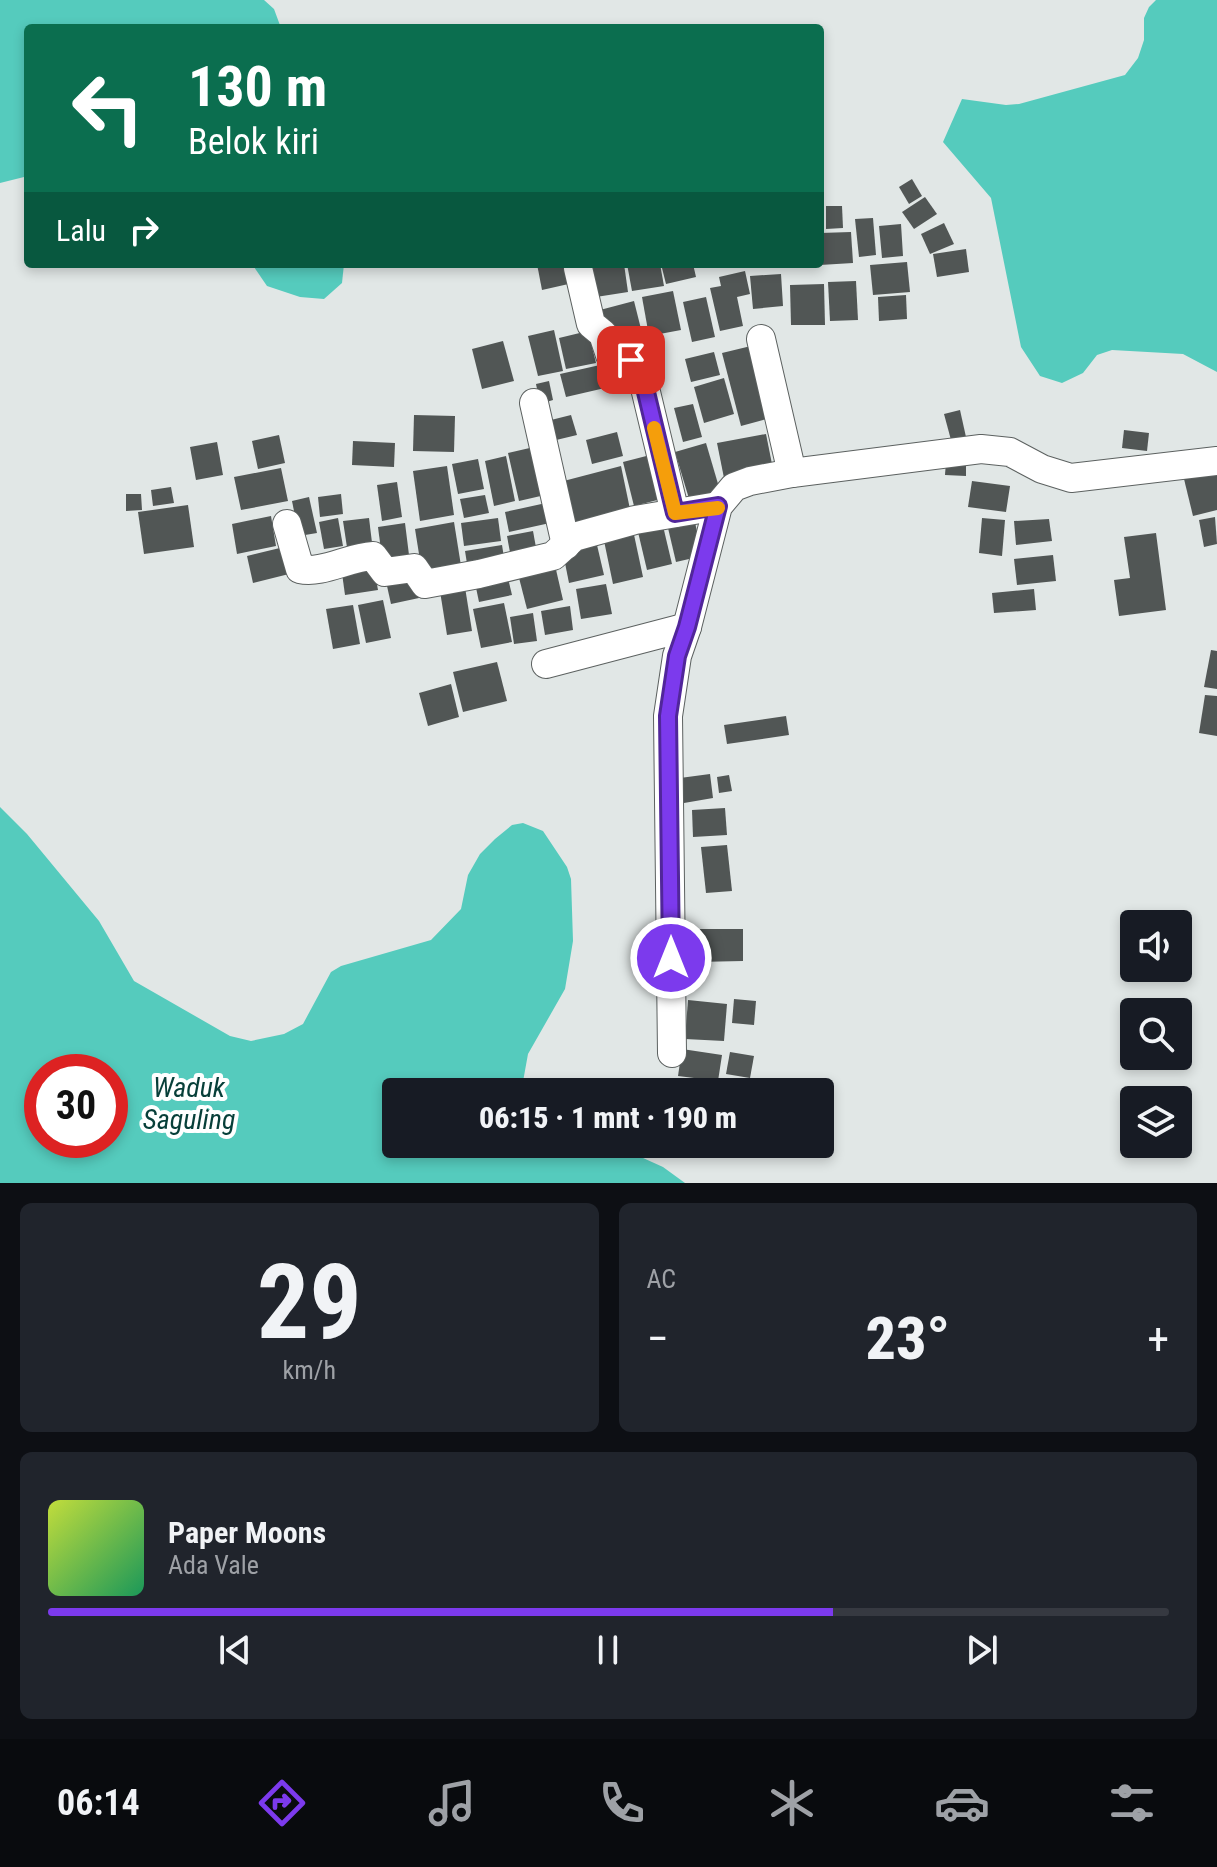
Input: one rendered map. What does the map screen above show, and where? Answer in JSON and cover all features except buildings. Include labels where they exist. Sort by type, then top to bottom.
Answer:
[{"type":"street","points":[[578,268],[591,324],[603,334],[610,355],[639,363],[675,513]]},
{"type":"street","points":[[761,339],[792,473]]},
{"type":"street","points":[[534,403],[566,545]]},
{"type":"street","points":[[672,1053],[668,716],[677,656],[718,506],[734,487],[792,473],[981,449],[1010,452],[1042,469],[1071,478],[1217,461]]},
{"type":"street","points":[[287,524],[300,569],[309,570],[373,556],[385,572],[414,568],[425,584],[553,556],[574,537],[604,528],[718,506]]},
{"type":"street","points":[[546,664],[687,627]]},
{"type":"water","points":[[0,0],[264,0],[274,9],[280,24],[24,24],[24,177],[0,183]]},
{"type":"water","points":[[1156,0],[1217,0],[1217,372],[1183,354],[1112,350],[1097,355],[1083,373],[1062,383],[1040,376],[1021,347],[991,198],[943,142],[962,99],[1019,104],[1125,75],[1138,58],[1144,40],[1144,18]]},
{"type":"water","points":[[255,268],[344,268],[342,283],[324,299],[300,297],[267,286]]},
{"type":"water","name":"Waduk Saguling","points":[[0,807],[27,834],[99,921],[134,981],[230,1036],[251,1041],[284,1034],[303,1024],[331,972],[341,966],[431,940],[461,909],[468,875],[480,854],[495,839],[512,825],[523,823],[543,831],[567,867],[571,879],[573,941],[565,989],[528,1054],[524,1078],[382,1078],[382,1158],[643,1158],[663,1167],[685,1183],[0,1183]]},
{"type":"slow traffic","points":[[654,428],[675,513],[718,508]]},
{"type":"route","points":[[631,360],[639,363],[675,513],[718,506],[671,684],[668,716],[671,958]]}]
